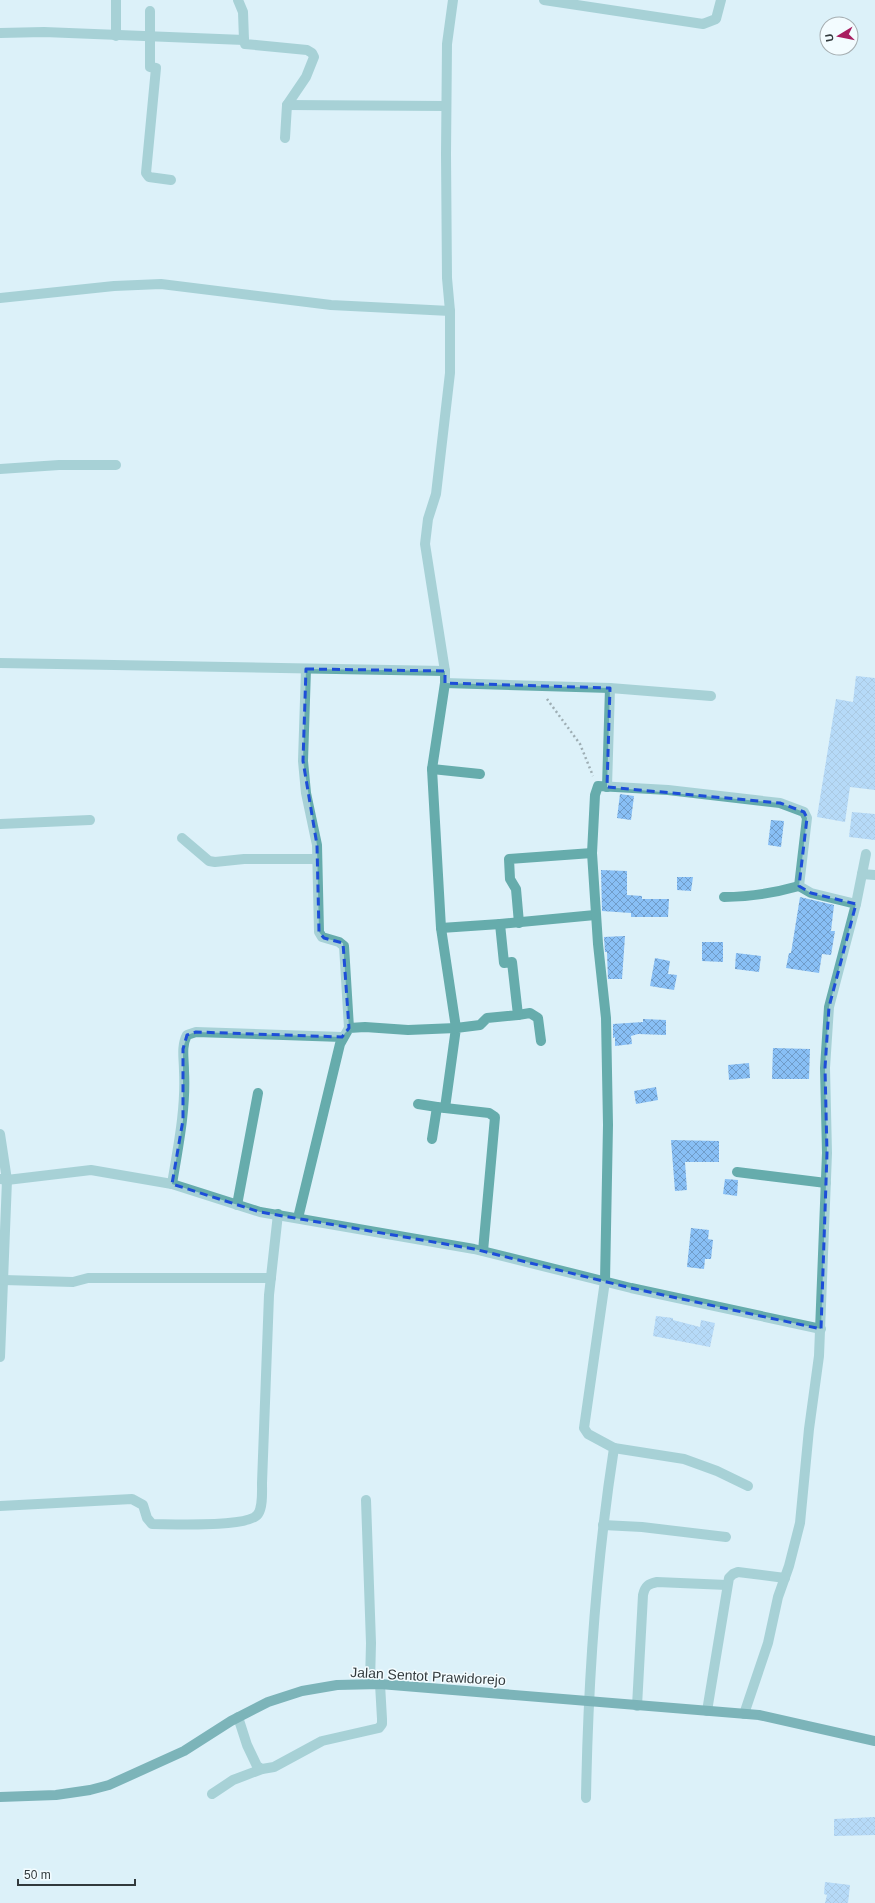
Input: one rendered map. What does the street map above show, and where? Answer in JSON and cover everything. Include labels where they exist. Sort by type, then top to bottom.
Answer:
[{"type":"main road","name":"Jalan Sentot Prawidorejo","points":[[0,1797],[56,1795],[90,1790],[109,1785],[184,1751],[239,1721],[268,1702],[302,1691],[338,1685],[380,1684],[588,1705],[637,1706],[759,1715],[875,1741]]},
{"type":"street","points":[[116,0],[116,36]]},
{"type":"street","points":[[238,0],[243,12],[245,44],[301,50],[312,53],[314,61],[306,77],[287,105],[285,138]]},
{"type":"street","points":[[432,1139],[441,1108],[456,1028],[440,928],[432,769],[445,683],[445,671],[425,544],[428,519],[436,494],[450,373],[450,311],[447,278],[446,106],[447,44],[453,0]]},
{"type":"street","points":[[544,0],[566,2],[703,24],[716,19],[721,0]]},
{"type":"street","points":[[150,11],[150,67],[156,68],[146,174],[149,177],[171,180]]},
{"type":"street","points":[[0,33],[44,32],[244,40]]},
{"type":"street","points":[[287,105],[446,106]]},
{"type":"street","points":[[0,298],[114,286],[162,284],[331,305],[450,311]]},
{"type":"street","points":[[0,469],[59,465],[116,465]]},
{"type":"street","points":[[0,663],[445,671]]},
{"type":"street","points":[[298,1218],[342,1037],[349,1028],[344,946],[339,942],[324,938],[320,934],[317,845],[306,792],[303,761],[306,669]]},
{"type":"street","points":[[445,683],[610,688],[711,696]]},
{"type":"street","points":[[610,688],[602,786],[595,795],[592,854],[595,915],[606,1018],[608,1125],[605,1281],[584,1428],[588,1434],[614,1448],[684,1459],[717,1471],[748,1486]]},
{"type":"street","points":[[432,769],[480,774]]},
{"type":"street","points":[[602,786],[668,790],[780,803],[804,812],[807,818],[799,886]]},
{"type":"street","points":[[0,824],[90,820]]},
{"type":"street","points":[[182,838],[209,860],[215,862],[244,859],[317,859]]},
{"type":"street","points":[[519,923],[516,890],[510,879],[509,859],[592,854]]},
{"type":"street","points":[[744,1714],[768,1643],[778,1597],[785,1578],[800,1523],[821,1329],[826,1182],[825,1068],[829,1007],[856,904],[866,854]]},
{"type":"street","points":[[862,874],[875,875]]},
{"type":"street","points":[[724,897],[749,897],[770,894],[799,886],[811,893],[856,904]]},
{"type":"street","points":[[440,928],[519,923],[595,915]]},
{"type":"street","points":[[500,924],[504,963],[512,962],[518,1015]]},
{"type":"street","points":[[349,1028],[365,1027],[408,1030],[456,1028],[480,1025],[487,1018],[530,1013],[538,1018],[541,1041]]},
{"type":"street","points":[[172,1184],[183,1120],[185,1084],[183,1043],[187,1035],[196,1032],[342,1037]]},
{"type":"street","points":[[237,1204],[258,1093]]},
{"type":"street","points":[[418,1104],[489,1113],[495,1117],[483,1251]]},
{"type":"street","points":[[0,1134],[4,1179],[4,1280],[0,1357]]},
{"type":"street","points":[[4,1179],[91,1170],[172,1184],[237,1204],[278,1214],[483,1251],[745,1314],[821,1329]]},
{"type":"street","points":[[737,1172],[826,1182]]},
{"type":"street","points":[[0,1506],[132,1499],[143,1505],[147,1518],[152,1524],[233,1524],[254,1518],[260,1512],[271,1278],[278,1214]]},
{"type":"street","points":[[4,1280],[73,1282],[88,1278],[271,1278]]},
{"type":"street","points":[[586,1798],[588,1705],[597,1575],[614,1448]]},
{"type":"street","points":[[366,1500],[371,1643],[370,1684]]},
{"type":"street","points":[[603,1525],[642,1527],[726,1537]]},
{"type":"street","points":[[707,1711],[729,1578],[738,1572],[785,1578]]},
{"type":"street","points":[[637,1706],[643,1595],[645,1588],[650,1584],[657,1582],[727,1585]]},
{"type":"street","points":[[212,1794],[233,1780],[262,1769],[274,1767],[322,1741],[348,1734],[374,1731],[379,1728],[382,1724],[382,1699],[380,1684]]},
{"type":"street","points":[[239,1721],[247,1745],[257,1766],[262,1769]]},
{"type":"path","points":[[540,696],[547,699],[580,744],[602,786]]},
{"type":"highlighted area","points":[[306,669],[445,671],[445,683],[610,688],[607,787],[780,803],[804,812],[807,818],[799,886],[811,893],[856,904],[829,1007],[825,1068],[827,1153],[821,1329],[631,1288],[474,1249],[260,1212],[172,1184],[183,1120],[183,1049],[187,1035],[196,1032],[342,1037],[349,1028],[343,943],[324,938],[319,932],[317,845],[303,761]]},
{"type":"building","points":[[856,676],[875,678],[875,790],[850,787],[845,822],[817,817],[836,699],[853,702]]},
{"type":"building","points":[[620,794],[634,796],[631,820],[617,818]]},
{"type":"building","points":[[852,812],[875,814],[875,840],[849,837]]},
{"type":"building","points":[[771,820],[784,821],[781,847],[768,845]]},
{"type":"building","points":[[601,870],[627,871],[627,895],[642,896],[642,899],[669,899],[668,917],[631,917],[631,913],[602,911]]},
{"type":"building","points":[[677,877],[693,877],[691,891],[677,890]]},
{"type":"building","points":[[800,897],[834,905],[831,931],[835,931],[831,955],[822,954],[819,973],[786,968],[789,953],[791,953]]},
{"type":"building","points":[[625,936],[622,979],[608,979],[607,952],[605,952],[604,937]]},
{"type":"building","points":[[702,942],[723,942],[723,962],[702,961]]},
{"type":"building","points":[[736,953],[761,956],[759,972],[735,969]]},
{"type":"building","points":[[655,958],[670,961],[668,974],[677,975],[674,990],[650,986]]},
{"type":"building","points":[[643,1019],[666,1020],[666,1035],[638,1034],[631,1036],[632,1044],[615,1046],[615,1037],[613,1038],[613,1024],[643,1022]]},
{"type":"building","points":[[773,1048],[810,1049],[809,1079],[772,1079]]},
{"type":"building","points":[[749,1063],[750,1078],[729,1080],[728,1065]]},
{"type":"building","points":[[656,1087],[658,1100],[636,1104],[634,1091]]},
{"type":"building","points":[[671,1140],[719,1141],[719,1162],[685,1162],[687,1190],[675,1191]]},
{"type":"building","points":[[725,1179],[738,1180],[737,1196],[723,1194]]},
{"type":"building","points":[[691,1228],[709,1230],[708,1239],[713,1240],[711,1259],[705,1259],[704,1269],[687,1267]]},
{"type":"building","points":[[656,1316],[673,1318],[673,1320],[700,1327],[701,1320],[715,1323],[710,1347],[653,1336]]},
{"type":"building","points":[[875,1817],[875,1835],[834,1836],[834,1819]]},
{"type":"building","points":[[825,1882],[850,1885],[848,1903],[825,1903],[827,1895],[824,1894]]}]
